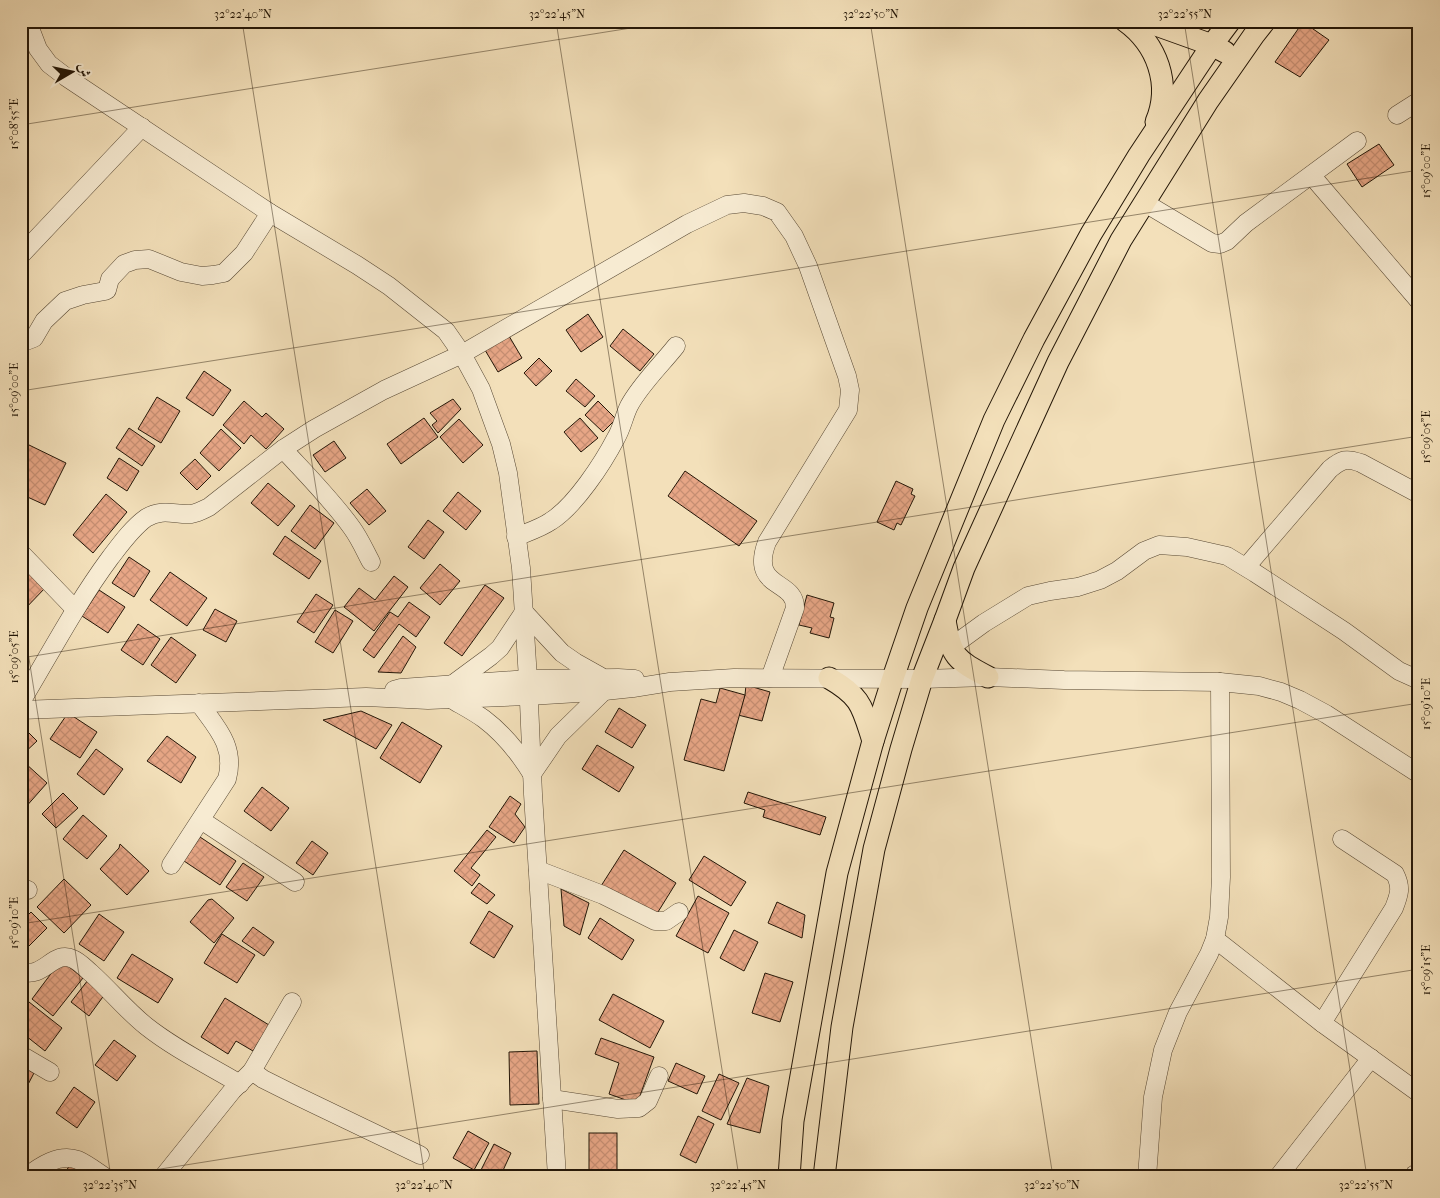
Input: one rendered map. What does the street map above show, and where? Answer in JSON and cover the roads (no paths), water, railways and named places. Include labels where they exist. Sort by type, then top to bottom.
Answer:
[{"type":"main road","points":[[1125,21],[1147,42],[1158,62],[1162,86],[1161,110],[1139,155]]},
{"type":"main road","points":[[1145,21],[1212,45],[1238,59]]},
{"type":"main road","points":[[789,1177],[793,1121],[837,873],[873,741],[917,608],[994,420],[1034,339],[1091,234],[1139,155],[1227,22],[1260,28],[1204,109],[1121,240],[1058,362],[964,568],[922,679],[874,849],[842,1027],[824,1177]]},
{"type":"main road","points":[[945,620],[951,647],[956,654],[965,665],[988,677]]},
{"type":"main road","points":[[829,678],[845,687],[857,698],[864,710],[873,741]]},
{"type":"street","points":[[26,24],[38,49],[49,64],[66,77],[270,213],[389,286],[446,331],[462,354],[481,389],[501,444],[508,473],[524,612],[557,1177]]},
{"type":"street","points":[[1398,115],[1419,101]]},
{"type":"street","points":[[21,255],[142,127]]},
{"type":"street","points":[[1145,203],[1212,243],[1220,244],[1227,241],[1246,223],[1357,141]]},
{"type":"street","points":[[1312,176],[1419,301]]},
{"type":"street","points":[[21,702],[91,585],[119,547],[144,519],[167,512],[191,514],[203,510],[314,429],[384,390],[462,354],[687,224],[727,205],[744,203],[763,206],[777,212],[794,236],[808,266],[847,376],[850,395],[848,410],[767,542],[763,553],[764,571],[771,580],[792,596],[795,603],[795,608],[770,678]]},
{"type":"street","points":[[21,343],[34,338],[44,321],[65,301],[107,290],[110,279],[124,264],[135,260],[149,259],[181,272],[202,276],[224,273],[244,253],[270,213]]},
{"type":"street","points":[[516,537],[551,522],[561,514],[589,480],[613,444],[629,407],[638,393],[676,346]]},
{"type":"street","points":[[283,450],[330,499],[356,534],[371,562]]},
{"type":"street","points":[[1246,567],[1330,469],[1340,461],[1351,460],[1361,463],[1419,494]]},
{"type":"street","points":[[951,647],[984,623],[1028,596],[1078,587],[1100,580],[1117,571],[1144,551],[1159,545],[1187,547],[1227,556],[1344,631],[1399,671],[1419,680]]},
{"type":"street","points":[[21,554],[75,609]]},
{"type":"street","points":[[524,612],[562,653],[604,684]]},
{"type":"street","points":[[451,692],[500,648],[524,612]]},
{"type":"street","points":[[21,710],[366,697],[401,699],[451,692],[528,687],[604,684],[633,688],[670,682],[734,678],[922,679],[988,677],[1220,682],[1259,686],[1300,700],[1326,714],[1419,774]]},
{"type":"street","points":[[1147,1177],[1153,1096],[1163,1050],[1178,1012],[1215,939],[1221,877],[1220,682]]},
{"type":"street","points":[[532,774],[558,736],[604,684]]},
{"type":"street","points":[[451,692],[497,730],[519,753],[532,774]]},
{"type":"street","points":[[171,865],[227,779],[230,768],[226,744],[199,703]]},
{"type":"street","points":[[201,820],[295,882]]},
{"type":"street","points":[[1322,1023],[1394,908],[1399,893],[1399,883],[1395,874],[1342,839]]},
{"type":"street","points":[[538,870],[603,895],[655,921],[666,920],[679,912]]},
{"type":"street","points":[[1215,939],[1322,1023],[1419,1093]]},
{"type":"street","points":[[21,971],[37,972],[58,958],[65,956],[72,958],[80,963],[144,1025],[167,1042],[246,1077],[263,1079],[420,1155]]},
{"type":"street","points":[[163,1177],[232,1091],[246,1077],[292,1002]]},
{"type":"street","points":[[21,1055],[50,1072]]},
{"type":"street","points":[[1278,1177],[1371,1058]]},
{"type":"street","points":[[552,1099],[618,1109],[639,1108],[648,1101],[659,1076]]},
{"type":"street","points":[[26,1177],[48,1163],[68,1158],[77,1160],[105,1177]]}]
